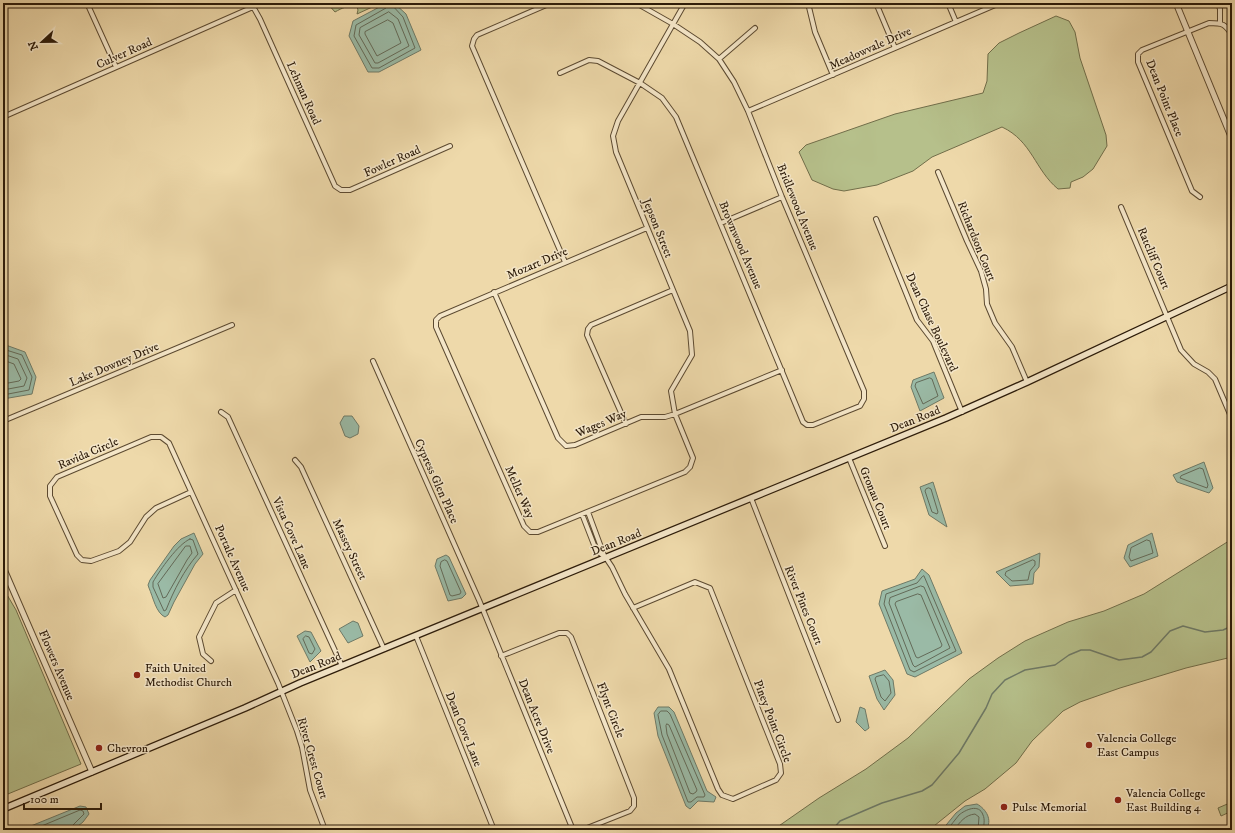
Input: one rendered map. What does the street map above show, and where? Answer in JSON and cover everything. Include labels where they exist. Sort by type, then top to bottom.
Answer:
[{"type":"main road","name":"Dean Road","points":[[3,809],[246,708],[342,666],[962,412],[1232,286]]},
{"type":"street","points":[[87,3],[116,67]]},
{"type":"street","points":[[552,3],[478,35],[474,39],[472,46],[565,262]]},
{"type":"street","name":"Bridlewood Avenue","points":[[636,3],[673,24],[700,42],[719,59],[734,82],[748,111],[864,391],[864,399],[860,406],[813,425],[807,425]]},
{"type":"street","name":"Jepson Street","points":[[685,3],[618,121],[613,136],[616,152],[690,332],[692,355],[671,391],[675,414],[693,458],[690,467]]},
{"type":"street","points":[[808,3],[815,32],[833,75]]},
{"type":"street","points":[[876,3],[895,48]]},
{"type":"street","points":[[948,3],[956,22]]},
{"type":"street","name":"Meadowvale Drive","points":[[748,111],[1000,3]]},
{"type":"street","points":[[1176,3],[1232,139]]},
{"type":"street","points":[[1218,3],[1220,9],[1220,23]]},
{"type":"street","name":"Culver Road","points":[[3,117],[252,5]]},
{"type":"street","name":"Lehman Road","points":[[252,5],[260,19],[332,181],[335,186],[341,190]]},
{"type":"street","points":[[1188,32],[1209,23],[1220,23],[1226,27],[1232,35]]},
{"type":"street","points":[[719,59],[755,28]]},
{"type":"street","name":"Dean Point Place","points":[[1188,32],[1142,50],[1138,54],[1138,62],[1192,191],[1200,197]]},
{"type":"street","name":"Brownwood Avenue","points":[[560,73],[589,60],[598,61],[640,83],[662,98],[676,117],[803,422],[807,425]]},
{"type":"street","name":"Fowler Road","points":[[341,190],[356,188],[450,146]]},
{"type":"street","name":"Richardson Court","points":[[938,172],[981,271],[986,288],[987,304],[995,323],[1012,347],[1027,382]]},
{"type":"street","points":[[721,223],[782,196]]},
{"type":"street","name":"Ratcliff Court","points":[[1122,207],[1181,350],[1188,359],[1208,372],[1215,380],[1232,419]]},
{"type":"street","name":"Dean Chase Boulevard","points":[[876,219],[918,320],[933,341],[962,412]]},
{"type":"street","name":"Mozart Drive","points":[[436,320],[440,316],[494,292],[647,228]]},
{"type":"street","points":[[626,424],[587,335],[588,329],[591,325],[673,290]]},
{"type":"street","name":"Wages Way","points":[[494,292],[558,438],[566,446],[575,445],[641,417],[665,417],[675,414],[782,370]]},
{"type":"street","name":"Meller Way","points":[[436,320],[436,328],[524,526],[530,532],[538,532],[588,512],[685,472],[690,467]]},
{"type":"street","name":"Lake Downey Drive","points":[[3,421],[232,325]]},
{"type":"street","name":"Cypress Glen Place","points":[[373,361],[482,609]]},
{"type":"street","name":"Vista Cove Lane","points":[[220,412],[228,417],[342,666]]},
{"type":"street","name":"Ravida Circle","points":[[162,437],[151,437],[57,477],[50,486],[50,496],[77,555],[82,560],[91,561],[119,551],[130,542],[146,517],[156,508],[191,492]]},
{"type":"street","name":"Portale Avenue","points":[[162,437],[169,443],[281,692]]},
{"type":"street","name":"Gronau Court","points":[[849,458],[885,546]]},
{"type":"street","name":"Massey Street","points":[[295,460],[301,467],[384,649]]},
{"type":"street","name":"River Pines Court","points":[[751,498],[838,720]]},
{"type":"street","points":[[588,512],[606,558]]},
{"type":"street","points":[[582,514],[596,550],[606,558]]},
{"type":"street","name":"Piney Point Circle","points":[[606,558],[612,567],[622,589],[633,608],[669,669],[718,789],[722,795],[733,799],[776,780],[781,773],[780,764],[710,588],[695,582],[633,608]]},
{"type":"street","name":"Flowers Avenue","points":[[3,566],[92,772]]},
{"type":"street","points":[[211,662],[203,654],[199,638],[216,602],[236,590]]},
{"type":"street","name":"Dean Acre Drive","points":[[482,609],[573,830]]},
{"type":"street","name":"Flynt Circle","points":[[501,656],[559,633],[566,633],[571,637],[634,798],[634,806],[630,811],[582,830]]},
{"type":"street","name":"Dean Cove Lane","points":[[416,636],[494,830]]},
{"type":"street","name":"River Crest Court","points":[[281,692],[297,731],[302,748],[310,790],[326,830]]},
{"type":"green space","points":[[327,3],[381,3],[357,14],[357,7],[345,7],[335,12]]},
{"type":"green space","points":[[1056,16],[1069,21],[1075,32],[1080,58],[1106,135],[1107,146],[1093,169],[1083,177],[1071,182],[1070,188],[1058,189],[1050,181],[1020,140],[1002,127],[932,157],[913,171],[877,185],[844,191],[833,189],[812,180],[799,152],[806,145],[895,114],[983,93],[987,81],[988,54],[999,43]]},
{"type":"green space","points":[[1232,539],[1232,657],[1186,668],[1120,688],[1080,702],[1063,711],[1032,741],[1016,763],[985,789],[965,801],[929,830],[773,830],[819,798],[866,769],[908,738],[969,679],[998,658],[1025,641],[1068,622],[1104,611],[1144,594]]},
{"type":"green space","points":[[3,588],[16,610],[81,764],[3,796]]},
{"type":"green space","points":[[1232,802],[1232,811],[1221,816],[1218,808]]},
{"type":"water","points":[[387,3],[394,3],[406,14],[421,50],[379,72],[368,72],[349,36],[353,21]]},
{"type":"water","points":[[3,344],[25,352],[36,377],[32,394],[3,399]]},
{"type":"water","points":[[934,372],[944,398],[920,411],[911,387],[913,380]]},
{"type":"water","points":[[344,416],[352,416],[359,426],[358,434],[350,438],[345,436],[340,423]]},
{"type":"water","points":[[1204,462],[1213,488],[1209,493],[1177,482],[1173,475]]},
{"type":"water","points":[[933,482],[947,527],[929,515],[920,487]]},
{"type":"water","points":[[194,533],[203,554],[195,564],[168,615],[165,617],[159,612],[148,585],[174,546],[181,539]]},
{"type":"water","points":[[1152,533],[1158,556],[1130,567],[1124,558],[1128,545]]},
{"type":"water","points":[[1040,553],[1039,567],[1034,573],[1033,584],[1010,586],[996,572]]},
{"type":"water","points":[[446,555],[449,557],[466,594],[462,598],[448,601],[435,566],[437,559]]},
{"type":"water","points":[[922,569],[929,575],[962,653],[915,677],[907,674],[879,604],[882,591],[915,579]]},
{"type":"water","points":[[353,621],[358,623],[363,636],[348,643],[339,629]]},
{"type":"water","points":[[305,631],[311,632],[321,651],[310,662],[297,636]]},
{"type":"water","points":[[885,670],[893,680],[895,695],[884,710],[877,699],[869,676]]},
{"type":"water","points":[[658,707],[669,707],[674,712],[707,791],[716,797],[714,802],[698,801],[690,809],[686,806],[658,736],[654,713]]},
{"type":"water","points":[[860,707],[865,709],[869,728],[865,731],[856,722]]},
{"type":"water","points":[[977,804],[988,815],[989,822],[986,830],[942,830],[956,813],[965,806]]},
{"type":"water","points":[[80,806],[86,807],[89,814],[83,822],[73,830],[21,830]]},
{"type":"waterway","points":[[832,830],[840,821],[882,803],[922,791],[932,785],[959,753],[986,708],[992,694],[1005,680],[1025,670],[1055,665],[1069,655],[1081,650],[1090,650],[1119,660],[1142,657],[1151,652],[1170,631],[1183,626],[1205,632],[1223,630],[1232,626]]},
{"type":"place","name":"Faith United Methodist Church","points":[[137,675]]},
{"type":"place","name":"Valencia College East Campus","points":[[1089,745]]},
{"type":"place","name":"Chevron","points":[[99,748]]},
{"type":"place","name":"Valencia College East Building 4","points":[[1118,800]]},
{"type":"place","name":"Pulse Memorial","points":[[1004,807]]}]
